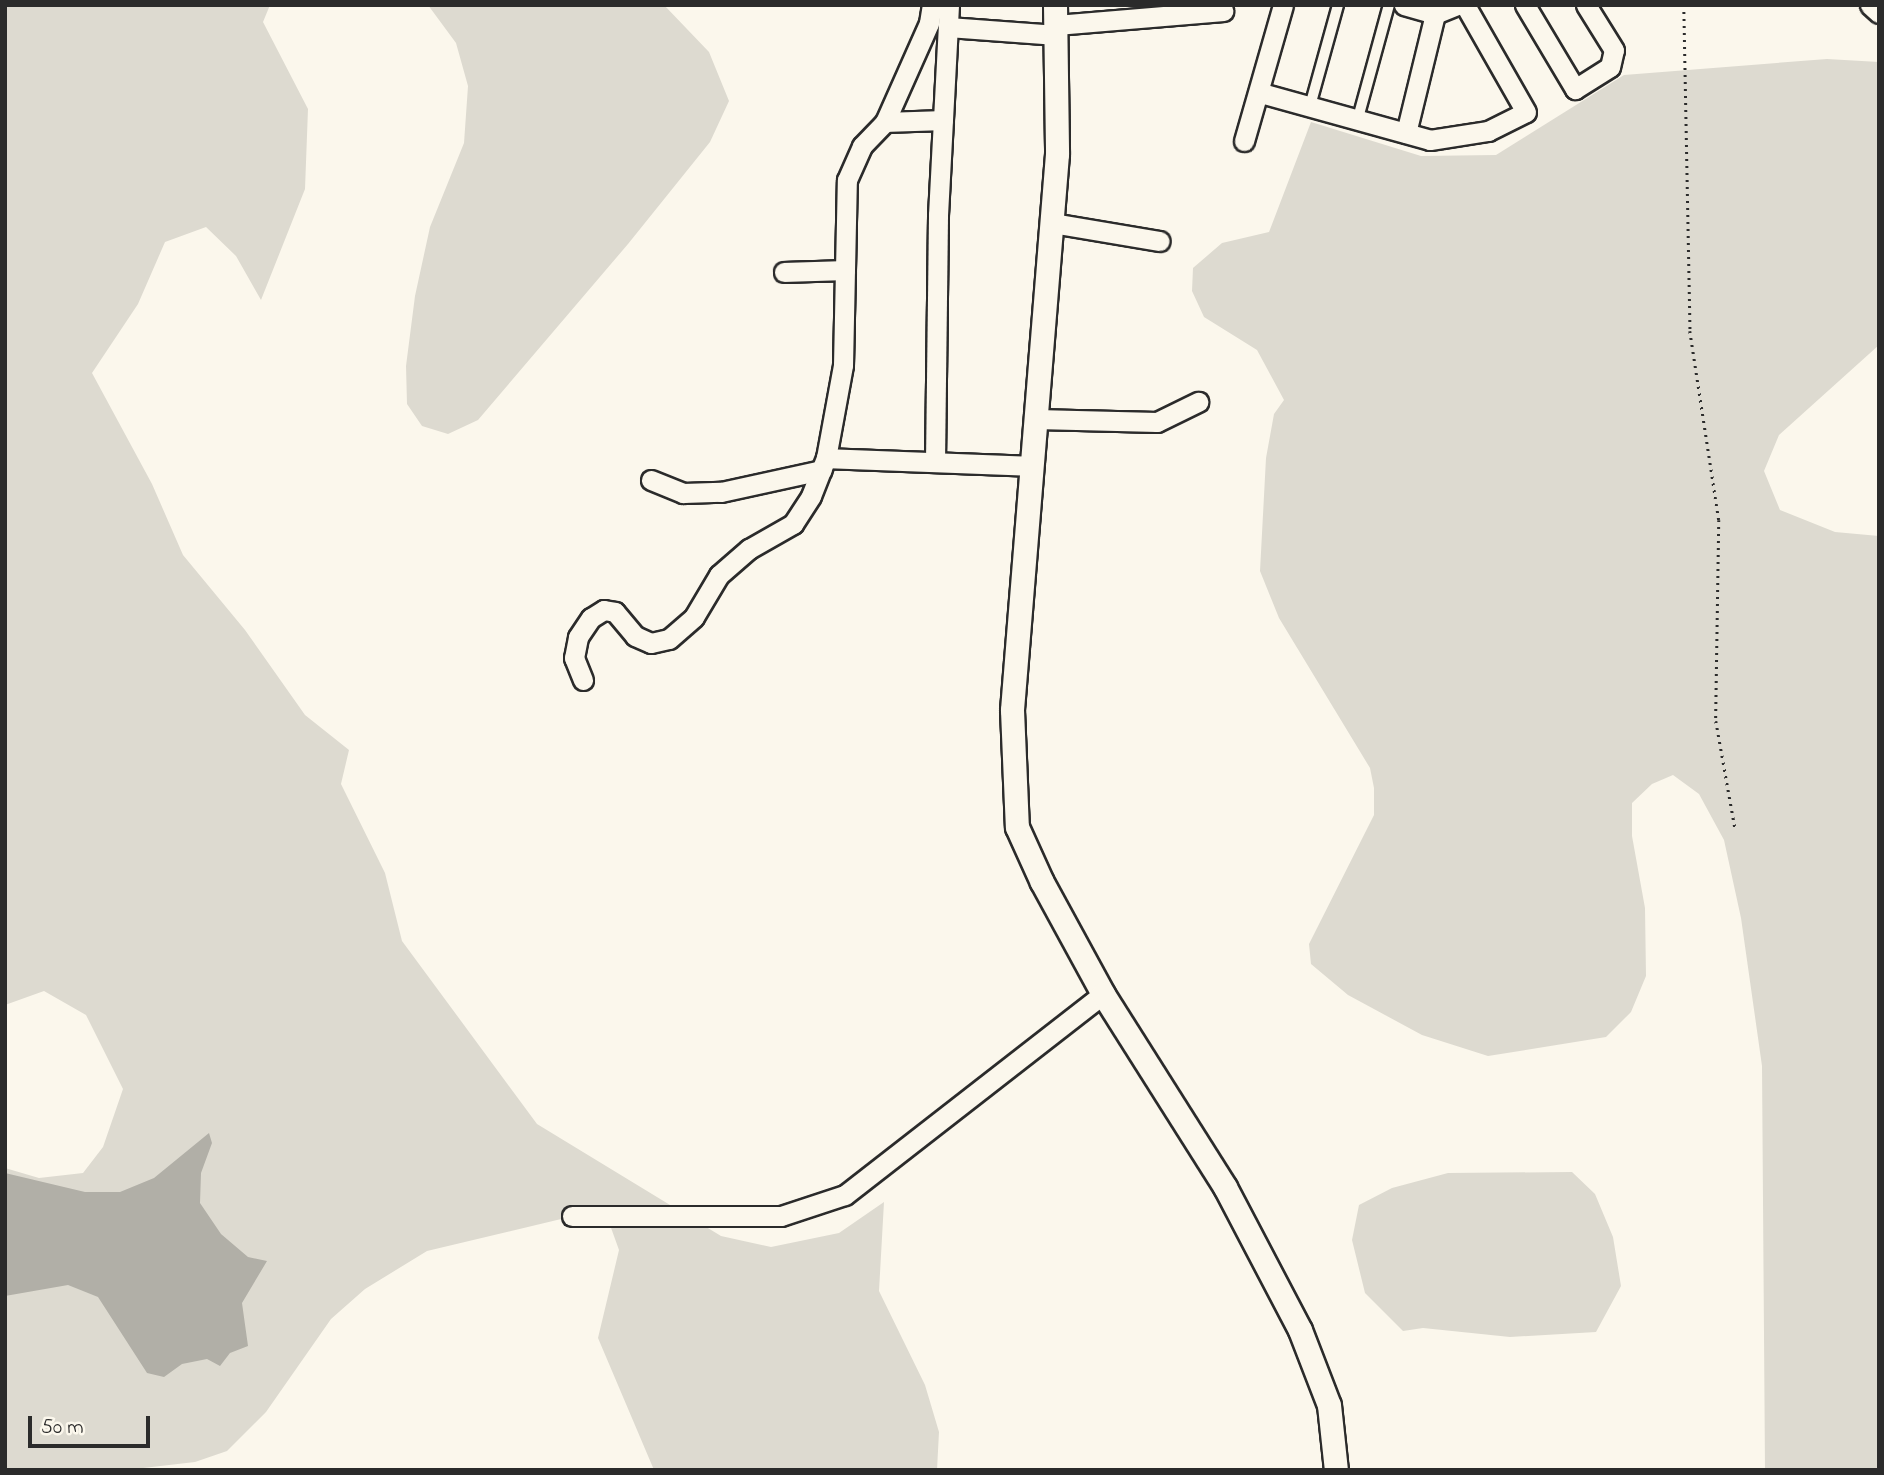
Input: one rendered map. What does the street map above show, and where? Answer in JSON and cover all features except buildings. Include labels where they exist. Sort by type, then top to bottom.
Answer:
[{"type":"street","points":[[583,680],[574,658],[578,636],[591,618],[604,610],[615,612],[635,636],[651,643],[669,639],[694,617],[719,575],[750,549],[793,524],[824,464],[843,365],[847,180],[862,146],[885,122],[929,23],[932,5]]},
{"type":"street","points":[[935,462],[943,120],[949,5]]},
{"type":"street","points":[[1244,141],[1261,93],[1283,5]]},
{"type":"street","points":[[1404,5],[1435,14],[1457,5]]},
{"type":"street","points":[[1261,93],[1430,140],[1488,131],[1526,112],[1465,5]]},
{"type":"street","points":[[1525,5],[1575,89],[1610,67],[1614,50],[1586,5]]},
{"type":"street","points":[[1870,5],[1879,13]]},
{"type":"street","points":[[948,27],[1223,11]]},
{"type":"street","points":[[1406,133],[1435,14]]},
{"type":"street","points":[[1056,22],[1059,87],[1052,223],[1012,710],[1017,827],[1042,882],[1104,994],[1225,1187],[1300,1330],[1329,1405],[1336,1470]]},
{"type":"street","points":[[885,122],[943,120]]},
{"type":"street","points":[[1052,223],[1159,241]]},
{"type":"street","points":[[784,272],[845,270]]},
{"type":"street","points":[[1035,419],[1157,422],[1198,402]]},
{"type":"street","points":[[651,480],[683,493],[721,492],[824,464],[935,462],[1032,466]]},
{"type":"street","points":[[572,1216],[781,1216],[845,1195],[1104,994]]},
{"type":"lane","points":[[1310,106],[1338,5]]},
{"type":"lane","points":[[1358,118],[1389,5]]},
{"type":"path","points":[[1684,5],[1690,331],[1720,520],[1716,721],[1735,828]]},
{"type":"shaded area","points":[[5,5],[270,5],[263,22],[308,109],[305,189],[261,300],[236,256],[206,227],[165,242],[138,304],[92,373],[152,484],[183,555],[245,630],[305,715],[349,750],[341,784],[385,873],[402,941],[537,1124],[721,1236],[771,1247],[839,1233],[884,1202],[879,1291],[925,1385],[939,1432],[937,1470],[654,1470],[598,1338],[619,1250],[610,1225],[582,1214],[427,1251],[365,1289],[331,1319],[266,1412],[227,1451],[195,1462],[126,1470],[5,1470],[5,1168],[39,1178],[83,1173],[103,1147],[123,1089],[86,1015],[44,991],[5,1005]]},
{"type":"shaded area","points":[[428,5],[664,5],[709,52],[729,101],[710,142],[628,244],[478,420],[448,434],[422,426],[407,404],[406,366],[415,296],[430,227],[464,143],[468,86],[456,43]]},
{"type":"shaded area","points":[[1827,59],[1879,62],[1879,345],[1779,435],[1764,471],[1780,510],[1835,532],[1879,536],[1879,1470],[1765,1470],[1762,1066],[1741,918],[1724,840],[1699,794],[1673,775],[1652,784],[1632,803],[1632,836],[1645,908],[1646,976],[1631,1012],[1606,1037],[1488,1056],[1422,1035],[1348,995],[1311,964],[1309,944],[1374,815],[1374,788],[1370,768],[1279,618],[1260,571],[1266,458],[1274,414],[1284,400],[1257,350],[1204,317],[1192,291],[1193,268],[1222,243],[1269,232],[1311,122],[1421,156],[1496,155],[1624,75]]},
{"type":"shaded area","points":[[209,1133],[212,1143],[201,1173],[200,1203],[221,1234],[248,1257],[267,1261],[242,1303],[248,1346],[230,1353],[220,1366],[207,1359],[182,1364],[164,1377],[147,1373],[98,1297],[68,1285],[5,1296],[5,1173],[85,1192],[120,1192],[154,1178]]},
{"type":"shaded area","points":[[1572,1172],[1595,1194],[1613,1237],[1621,1286],[1596,1332],[1510,1337],[1423,1328],[1403,1331],[1365,1293],[1352,1240],[1359,1205],[1392,1188],[1448,1173]]}]
